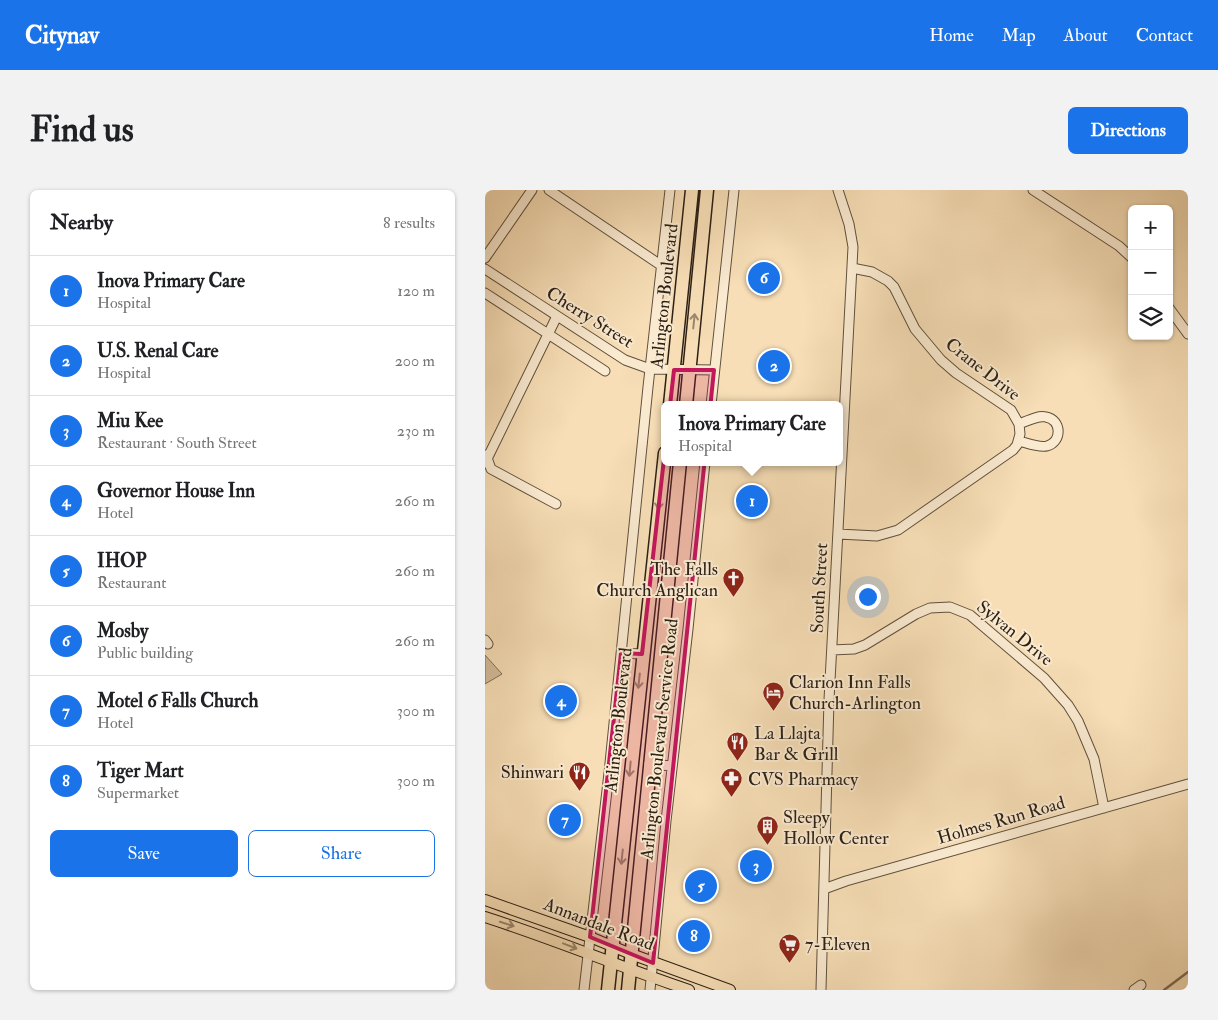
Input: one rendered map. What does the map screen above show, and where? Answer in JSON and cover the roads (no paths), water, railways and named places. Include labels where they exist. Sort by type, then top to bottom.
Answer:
[{"type":"highway","name":"Arlington Boulevard","points":[[670,401],[693,190]]},
{"type":"highway","name":"Arlington Boulevard","points":[[686,401],[707,190]]},
{"type":"highway","name":"Arlington Boulevard","points":[[608,990],[642,654],[664,466]]},
{"type":"highway","name":"Arlington Boulevard","points":[[628,990],[680,466]]},
{"type":"main road","name":"Annandale Road","points":[[485,900],[730,990]]},
{"type":"main road","name":"Annandale Road","points":[[485,917],[544,936],[651,978],[689,990]]},
{"type":"street","points":[[485,258],[532,190]]},
{"type":"street","points":[[549,190],[662,266]]},
{"type":"street","points":[[584,990],[650,369],[671,190]]},
{"type":"street","points":[[711,401],[734,190]]},
{"type":"street","name":"South Street","points":[[838,190],[852,236],[843,439]]},
{"type":"street","points":[[1033,190],[1119,246],[1128,254]]},
{"type":"street","name":"Crane Drive","points":[[852,268],[871,272],[888,281],[894,287],[911,322],[927,344],[956,373],[1011,410],[1019,424],[1019,441]]},
{"type":"street","name":"Cherry Street","points":[[485,269],[625,360],[650,369],[714,370]]},
{"type":"street","name":"Cherry Street","points":[[485,293],[605,371]]},
{"type":"street","points":[[1173,313],[1188,334]]},
{"type":"street","points":[[556,504],[491,469],[486,458],[557,316]]},
{"type":"street","points":[[838,534],[877,536],[899,530],[992,466],[1013,450],[1019,441],[1043,446],[1048,445],[1056,439],[1058,433],[1055,422],[1045,416],[1019,424]]},
{"type":"street","name":"Arlington Boulevard Service Road","points":[[650,990],[705,466]]},
{"type":"street","name":"South Street","points":[[821,990],[826,785],[842,466]]},
{"type":"street","name":"Sylvan Drive","points":[[832,650],[854,649],[865,645],[916,614],[930,608],[950,607],[970,615],[1045,678],[1068,705],[1078,721],[1094,759],[1104,808]]},
{"type":"street","points":[[621,653],[642,654]]},
{"type":"street","points":[[649,764],[672,766]]},
{"type":"street","name":"Holmes Run Road","points":[[824,889],[874,873],[1188,784]]},
{"type":"waterway","points":[[1164,990],[1188,972]]},
{"type":"place","name":"Mosby","points":[[764,278]]},
{"type":"place","name":"U.S. Renal Care","points":[[774,366]]},
{"type":"place","name":"Inova Primary Care","points":[[752,501]]},
{"type":"place","name":"The Falls Church Anglican","points":[[734,598]]},
{"type":"place","name":"Governor House Inn","points":[[561,701]]},
{"type":"place","name":"Clarion Inn Falls Church-Arlington","points":[[773,711]]},
{"type":"place","name":"La Llajta Bar & Grill","points":[[738,762]]},
{"type":"place","name":"Shinwari","points":[[580,791]]},
{"type":"place","name":"CVS Pharmacy","points":[[732,798]]},
{"type":"place","name":"Motel 6 Falls Church","points":[[565,820]]},
{"type":"place","name":"Sleepy Hollow Center","points":[[767,846]]},
{"type":"place","name":"Miu Kee","points":[[756,866]]},
{"type":"place","name":"IHOP","points":[[701,886]]},
{"type":"place","name":"Tiger Mart","points":[[694,936]]},
{"type":"place","name":"7-Eleven","points":[[789,963]]}]
